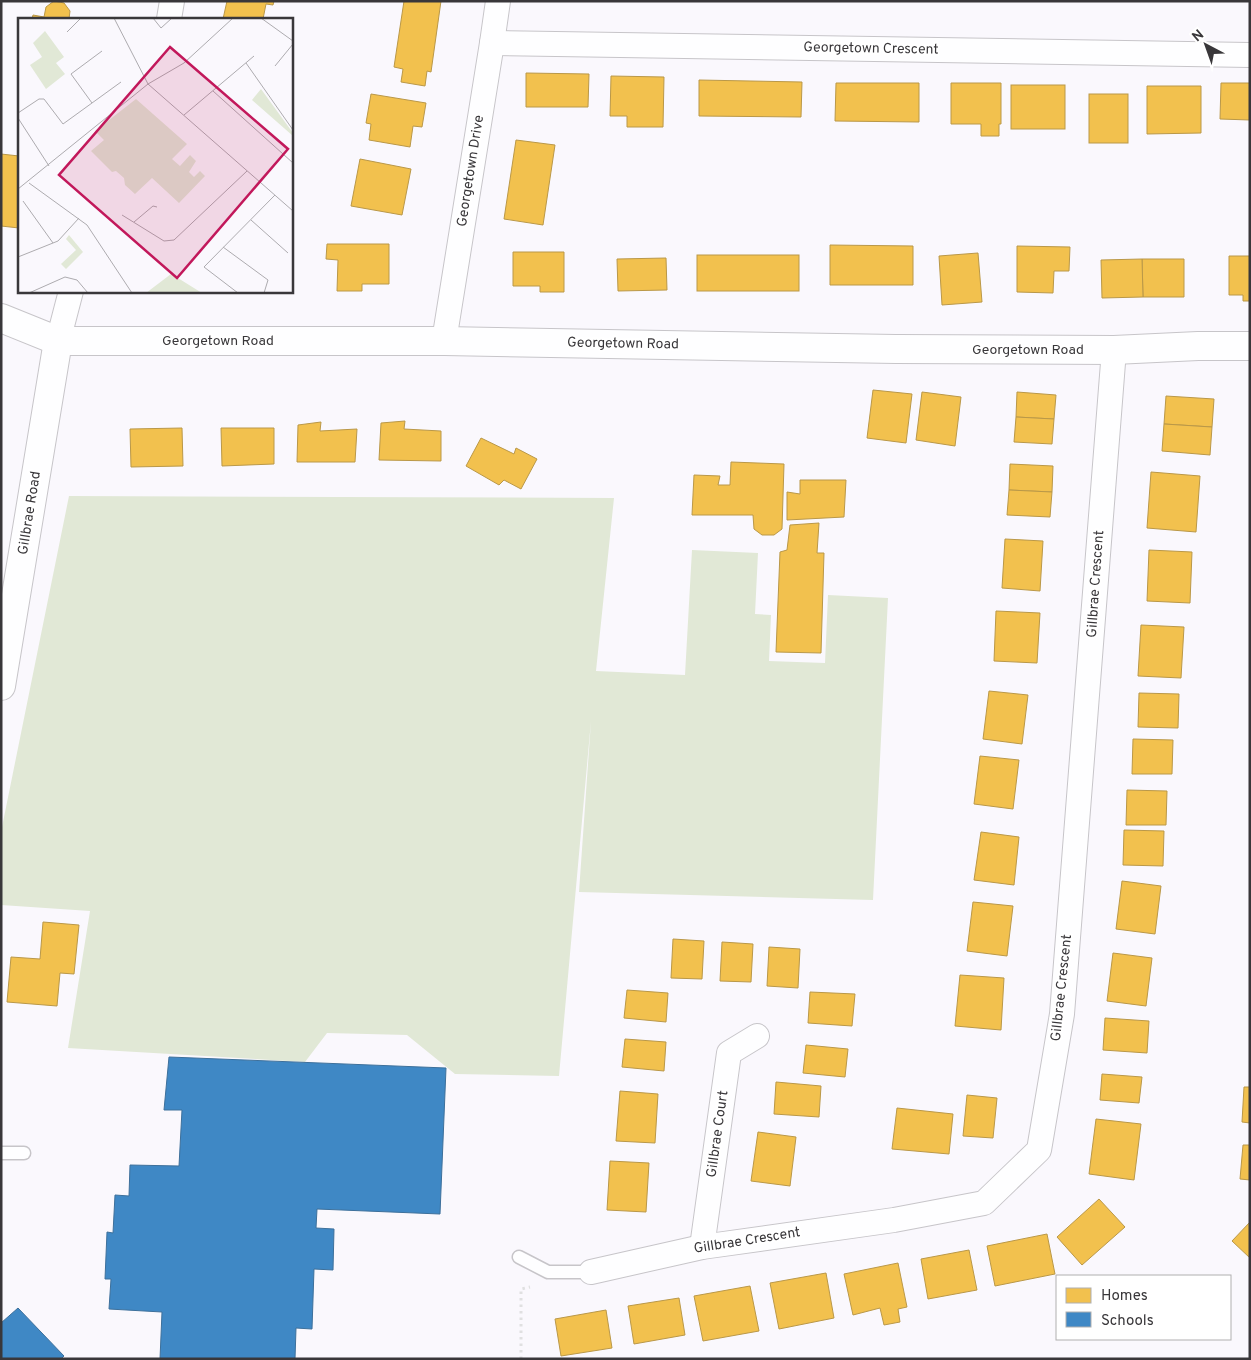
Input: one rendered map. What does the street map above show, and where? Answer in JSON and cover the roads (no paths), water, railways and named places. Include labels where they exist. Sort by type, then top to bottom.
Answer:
[{"type":"street","points":[[169,18],[172,1]]},
{"type":"street","name":"Georgetown Drive","points":[[444,341],[498,1]]},
{"type":"street","name":"Georgetown Crescent","points":[[492,43],[1250,54]]},
{"type":"street","points":[[58,341],[71,292]]},
{"type":"street","name":"Georgetown Road","points":[[1,318],[58,341],[444,341],[896,349],[1114,350],[1198,346],[1250,346]]},
{"type":"street","name":"Gillbrae Road","points":[[1,686],[58,341]]},
{"type":"street","name":"Gillbrae Crescent","points":[[591,1272],[702,1247],[894,1220],[984,1203],[1039,1150],[1062,1014],[1114,350]]},
{"type":"street","name":"Gillbrae Court","points":[[702,1247],[729,1053],[757,1036]]},
{"type":"lane","points":[[1,1153],[24,1153]]},
{"type":"lane","points":[[519,1257],[548,1272],[591,1272]]}]
